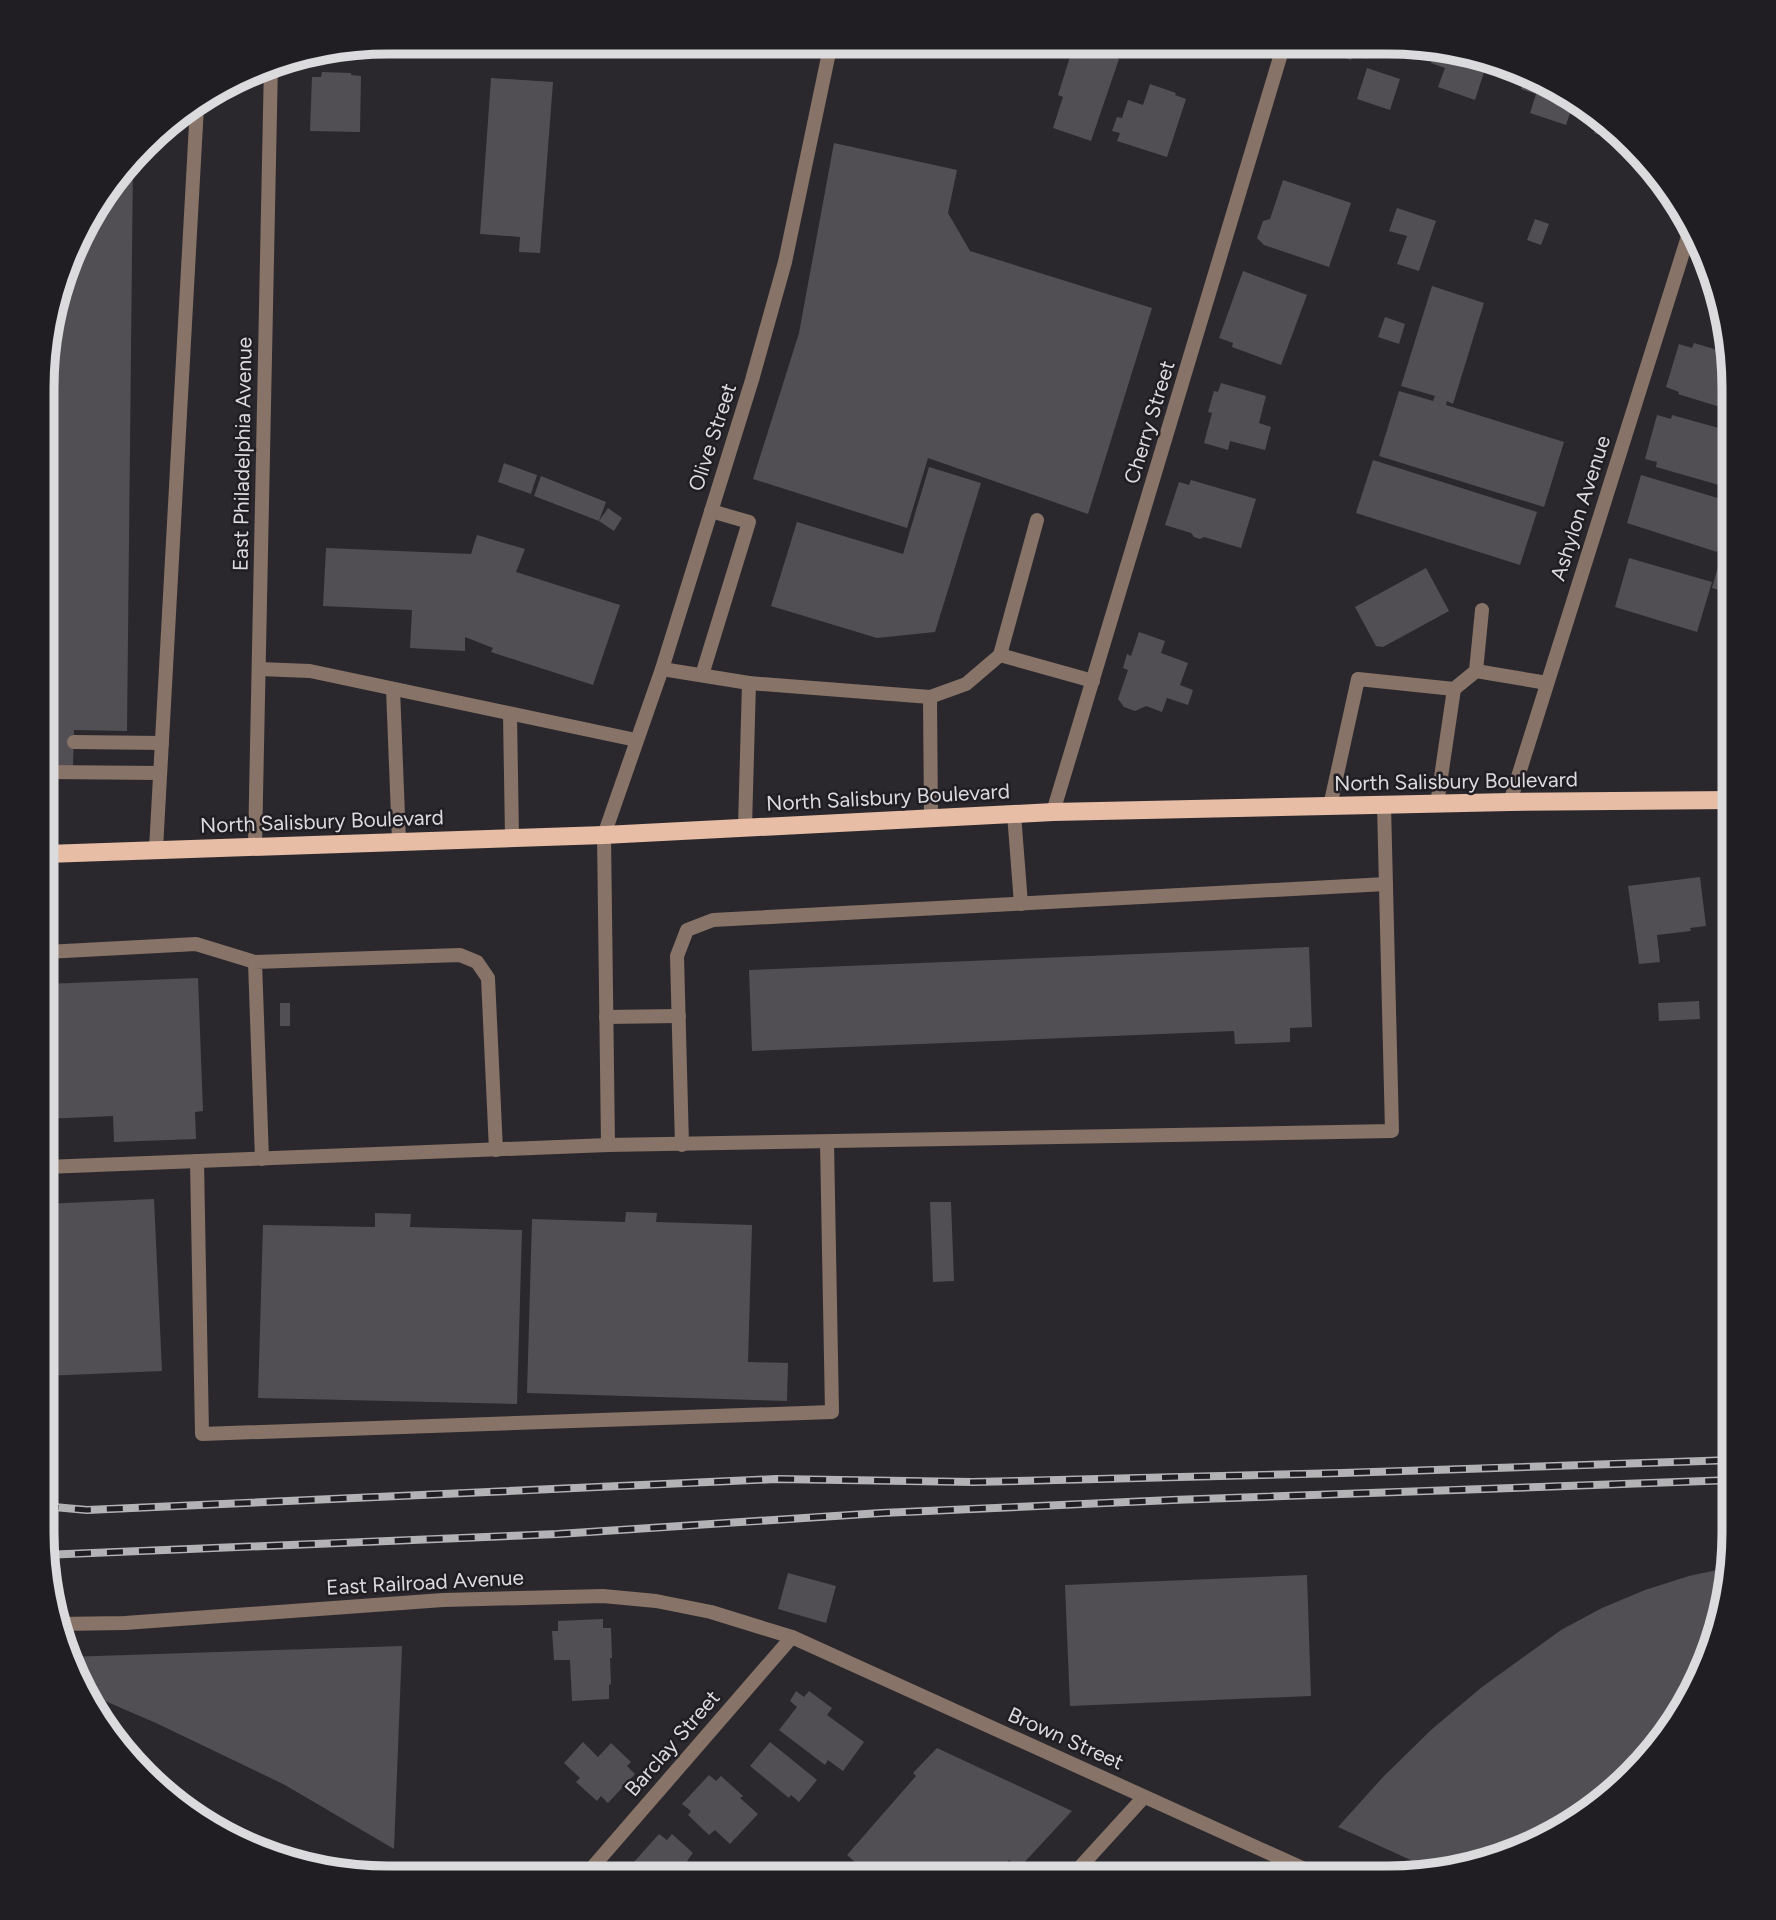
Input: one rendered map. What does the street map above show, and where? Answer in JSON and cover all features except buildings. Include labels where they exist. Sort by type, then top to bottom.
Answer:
[{"type":"main road","name":"North Salisbury Boulevard","points":[[54,854],[604,835],[1053,812],[1722,800]]},
{"type":"street","name":"Olive Street","points":[[608,1145],[604,835],[662,669],[752,380],[785,262],[829,54]]},
{"type":"street","name":"Cherry Street","points":[[1053,812],[1281,54]]},
{"type":"street","name":"East Philadelphia Avenue","points":[[255,845],[271,76]]},
{"type":"street","points":[[156,849],[197,114]]},
{"type":"street","name":"Ashylon Avenue","points":[[1510,802],[1687,240]]},
{"type":"street","points":[[702,675],[749,522],[711,511]]},
{"type":"street","points":[[662,669],[749,683],[930,697],[966,684],[1000,655],[1037,520]]},
{"type":"street","points":[[1437,804],[1454,689],[1476,671],[1482,610]]},
{"type":"street","points":[[1000,655],[1093,681]]},
{"type":"street","points":[[258,669],[310,671],[636,740]]},
{"type":"street","points":[[1476,671],[1547,683]]},
{"type":"street","points":[[1330,806],[1358,679],[1454,689]]},
{"type":"street","points":[[745,828],[749,683]]},
{"type":"street","points":[[393,689],[399,841]]},
{"type":"street","points":[[930,697],[931,818]]},
{"type":"street","points":[[510,713],[512,837]]},
{"type":"street","points":[[74,742],[162,743]]},
{"type":"street","points":[[54,772],[160,773]]},
{"type":"street","points":[[54,1167],[608,1145],[1392,1131],[1384,805]]},
{"type":"street","points":[[1014,814],[1021,904]]},
{"type":"street","points":[[682,1145],[677,956],[687,930],[713,920],[1386,884]]},
{"type":"street","points":[[54,952],[197,944],[255,962],[460,955],[477,962],[488,978],[496,1150]]},
{"type":"street","points":[[255,962],[262,1159]]},
{"type":"street","points":[[607,1017],[679,1016]]},
{"type":"street","points":[[197,1161],[202,1434],[832,1412],[827,1142]]},
{"type":"street","name":"East Railroad Avenue","points":[[67,1624],[125,1623],[443,1600],[603,1596],[656,1601],[711,1612],[792,1637]]},
{"type":"street","name":"Brown Street","points":[[792,1637],[1298,1866]]},
{"type":"street","name":"Barclay Street","points":[[594,1866],[792,1637]]},
{"type":"street","points":[[1081,1866],[1144,1797]]},
{"type":"railway","points":[[54,1507],[87,1510],[776,1479],[973,1482],[1722,1460]]},
{"type":"railway","points":[[55,1555],[558,1534],[881,1513],[1172,1500],[1722,1480]]}]
